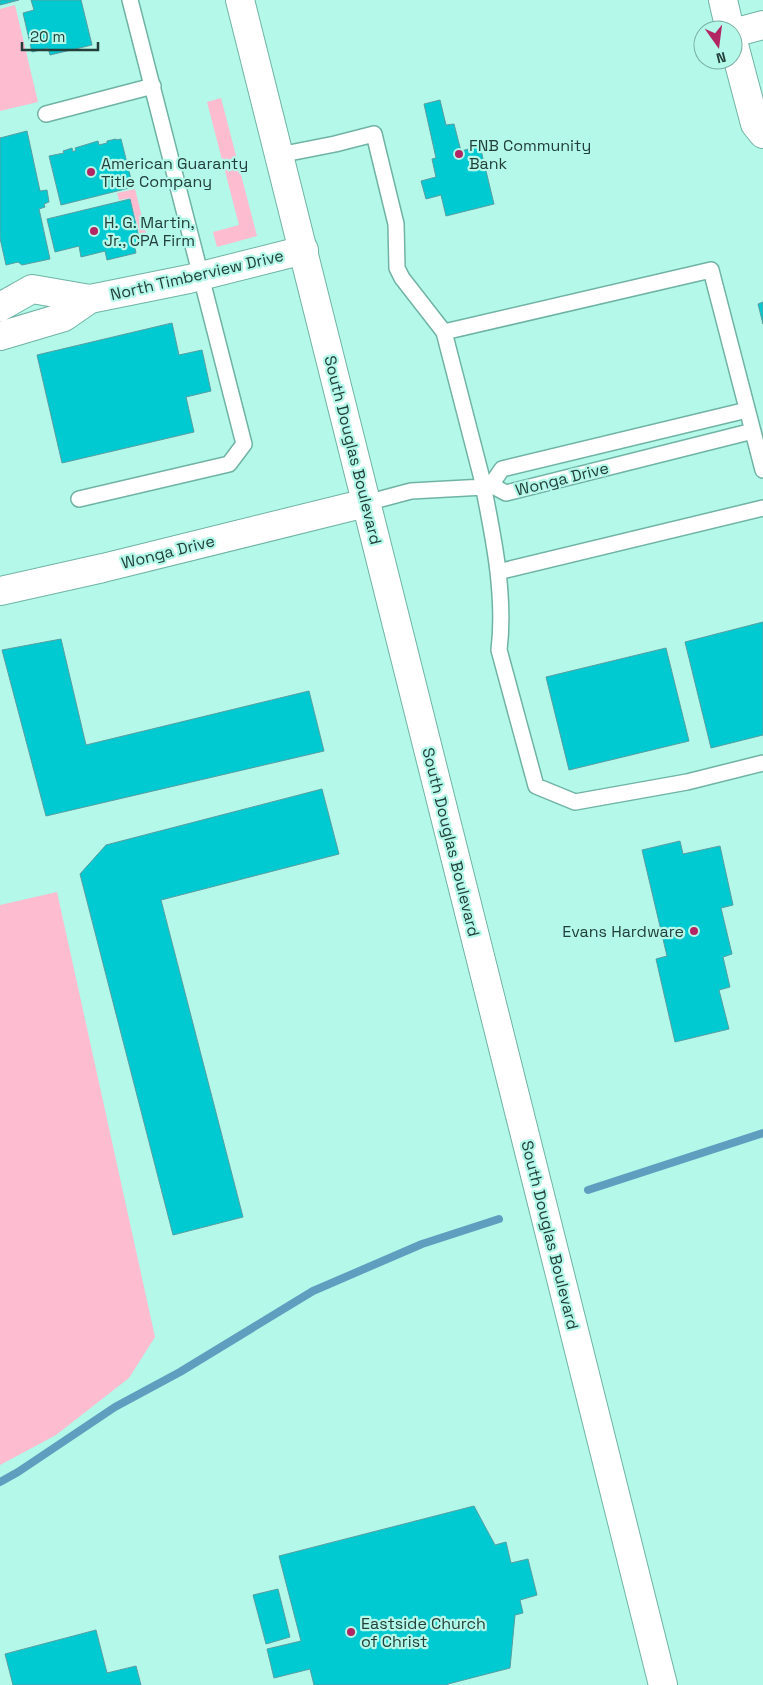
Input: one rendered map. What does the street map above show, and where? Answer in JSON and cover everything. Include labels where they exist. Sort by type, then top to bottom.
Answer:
[{"type":"main road","name":"South Douglas Boulevard","points":[[240,0],[662,1685]]},
{"type":"main road","points":[[723,0],[728,20]]},
{"type":"main road","points":[[743,30],[763,25]]},
{"type":"main road","points":[[741,70],[755,124],[763,134]]},
{"type":"main road","name":"North Timberview Drive","points":[[0,306],[32,289],[90,299],[202,275],[304,250]]},
{"type":"main road","name":"North Timberview Drive","points":[[0,336],[64,317],[90,299]]},
{"type":"main road","name":"Wonga Drive","points":[[0,591],[103,568],[366,503]]},
{"type":"lane","points":[[79,499],[229,464],[244,444],[130,0]]},
{"type":"lane","points":[[46,114],[152,86]]},
{"type":"lane","points":[[280,155],[374,134],[396,224],[397,268],[402,278],[444,332],[487,486],[500,586],[502,627],[499,650],[536,786],[575,802],[687,782],[763,764]]},
{"type":"lane","points":[[444,332],[711,270],[763,470]]},
{"type":"lane","name":"Wonga Drive","points":[[487,486],[502,470],[747,410]]},
{"type":"lane","name":"Wonga Drive","points":[[366,503],[412,491],[487,486],[506,493],[753,432]]},
{"type":"lane","points":[[498,572],[763,508]]},
{"type":"shaded area","points":[[15,5],[38,102],[0,111],[0,9]]},
{"type":"shaded area","points":[[221,98],[257,236],[217,247],[213,232],[239,225],[207,102]]},
{"type":"shaded area","points":[[135,189],[147,237],[141,238],[130,198],[119,200],[117,193]]},
{"type":"shaded area","points":[[57,892],[155,1337],[129,1378],[56,1435],[0,1465],[0,905]]},
{"type":"building","points":[[0,0],[19,0],[0,5]]},
{"type":"building","points":[[31,0],[81,0],[92,45],[50,55],[48,48],[32,52],[23,13],[34,10]]},
{"type":"building","name":"FNB Community Bank","points":[[440,100],[446,125],[454,124],[461,151],[480,146],[494,204],[446,216],[441,195],[426,199],[421,181],[436,177],[432,159],[436,158],[424,104]]},
{"type":"building","points":[[27,131],[40,191],[47,190],[49,202],[44,204],[45,207],[39,209],[50,259],[22,265],[18,262],[6,265],[0,238],[0,138]]},
{"type":"building","name":"American Guaranty Title Company","points":[[121,139],[133,187],[61,205],[49,156],[64,153],[63,151],[72,148],[73,152],[76,150],[75,148],[98,141],[99,145]]},
{"type":"building","name":"H. G. Martin, Jr., CPA Firm","points":[[130,199],[140,242],[134,244],[136,253],[107,260],[105,251],[81,257],[79,246],[55,252],[47,219]]},
{"type":"building","points":[[763,302],[763,324],[758,304]]},
{"type":"building","points":[[172,323],[179,355],[202,350],[211,391],[186,397],[194,432],[62,463],[37,355]]},
{"type":"building","points":[[763,622],[763,735],[711,748],[685,642]]},
{"type":"building","points":[[61,639],[86,745],[309,691],[324,751],[46,816],[2,650]]},
{"type":"building","points":[[666,648],[689,741],[569,770],[546,677]]},
{"type":"building","points":[[322,789],[339,854],[161,900],[243,1217],[173,1235],[80,874],[106,845]]},
{"type":"building","name":"Evans Hardware","points":[[680,841],[683,854],[720,846],[733,905],[721,908],[732,954],[723,957],[730,987],[719,990],[729,1029],[675,1042],[656,959],[667,956],[642,850]]},
{"type":"building","points":[[474,1506],[495,1545],[506,1542],[511,1563],[528,1559],[537,1595],[520,1600],[523,1613],[515,1615],[510,1668],[448,1685],[314,1685],[310,1669],[274,1678],[267,1649],[301,1641],[279,1556]]},
{"type":"building","points":[[278,1589],[290,1637],[266,1644],[253,1595]]},
{"type":"building","points":[[96,1630],[107,1673],[136,1666],[141,1685],[13,1685],[5,1654]]},
{"type":"waterway","points":[[588,1190],[763,1133]]},
{"type":"waterway","points":[[0,1482],[115,1407],[180,1372],[313,1291],[422,1244],[499,1219]]},
{"type":"place","name":"FNB Community Bank","points":[[459,154]]},
{"type":"place","name":"American Guaranty Title Company","points":[[91,172]]},
{"type":"place","name":"H. G. Martin, Jr., CPA Firm","points":[[94,231]]},
{"type":"place","name":"Evans Hardware","points":[[694,931]]},
{"type":"place","name":"Eastside Church of Christ","points":[[351,1632]]}]
